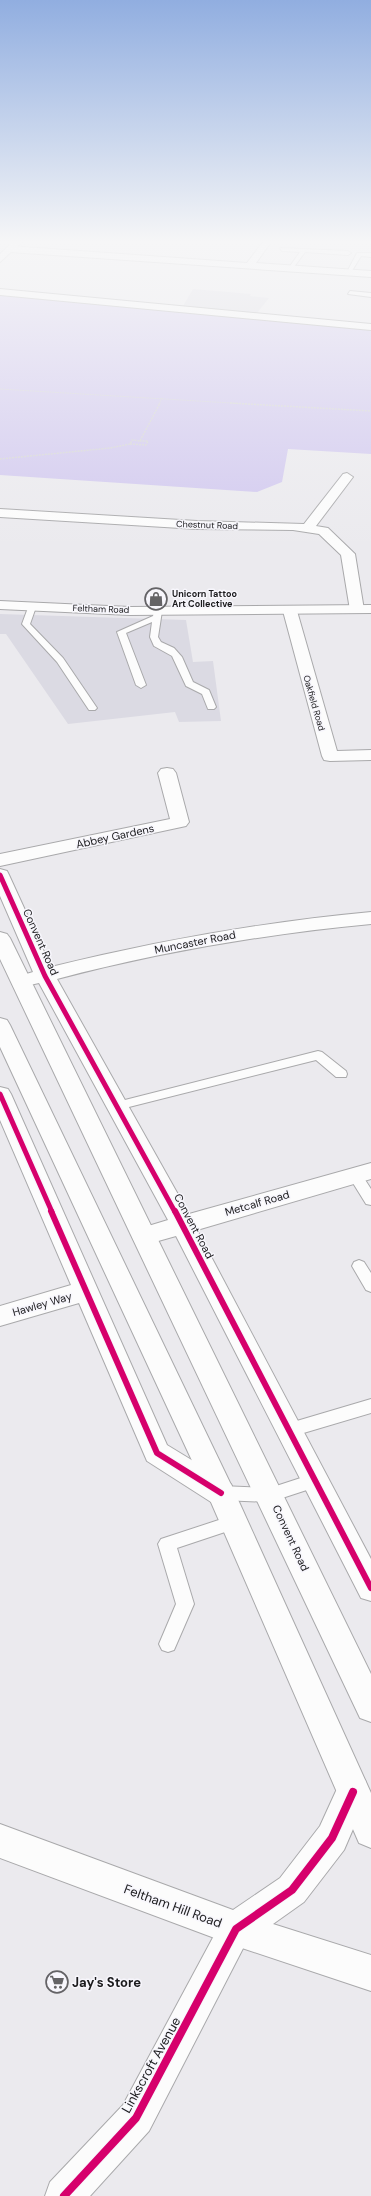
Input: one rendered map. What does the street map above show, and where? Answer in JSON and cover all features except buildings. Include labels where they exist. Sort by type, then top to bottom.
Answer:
[{"type":"street","points":[[308,527],[347,477]]},
{"type":"street","name":"Chestnut Road","points":[[0,513],[197,525],[308,527],[323,531],[348,554],[364,610]]},
{"type":"street","name":"Feltham Road","points":[[0,605],[157,614],[364,610]]},
{"type":"street","name":"Oakfield Road","points":[[290,611],[306,674],[330,756],[371,755]]},
{"type":"street","name":"Abbey Gardens","points":[[0,860],[180,822],[167,773]]},
{"type":"street","name":"Convent Road","points":[[0,875],[33,979],[144,1236],[371,1707]]},
{"type":"street","name":"Muncaster Road","points":[[33,979],[224,935],[308,923],[371,918]]},
{"type":"street","name":"Convent Road","points":[[0,938],[33,979],[117,1106],[182,1224],[316,1480],[364,1555],[371,1588]]},
{"type":"street","points":[[0,1025],[221,1493],[371,1831]]},
{"type":"street","points":[[0,1094],[157,1453],[221,1493]]},
{"type":"street","name":"Metcalf Road","points":[[144,1236],[363,1173]]},
{"type":"street","name":"Hawley Way","points":[[0,1316],[85,1291]]},
{"type":"street","points":[[236,1929],[292,1890],[332,1838],[353,1792]]},
{"type":"street","name":"Feltham Hill Road","points":[[0,1841],[236,1929],[371,1973]]},
{"type":"street","name":"Linkscroft Avenue","points":[[64,2196],[136,2118],[236,1929]]},
{"type":"lane","points":[[32,607],[26,624],[60,660],[92,708]]},
{"type":"lane","points":[[141,685],[122,632],[157,614]]},
{"type":"lane","points":[[157,614],[154,637],[157,644],[170,648],[181,662],[189,684],[206,692],[211,707]]},
{"type":"lane","points":[[117,1106],[318,1055],[341,1074]]},
{"type":"lane","points":[[363,1173],[371,1200]]},
{"type":"lane","points":[[359,1266],[371,1286]]},
{"type":"lane","points":[[290,1430],[371,1406]]},
{"type":"lane","points":[[221,1493],[270,1495],[316,1480]]},
{"type":"lane","points":[[168,1644],[185,1604],[167,1544],[234,1522]]},
{"type":"path","points":[[0,389],[371,411]]},
{"type":"path","points":[[140,440],[162,398]]},
{"type":"path","points":[[0,459],[110,448],[130,444],[146,445],[148,441],[132,440],[130,444]]},
{"type":"shaded area","points":[[0,344],[371,344],[371,454],[288,449],[282,482],[257,492],[0,475]]},
{"type":"shaded area","points":[[0,614],[186,620],[193,662],[213,661],[221,721],[179,722],[175,712],[68,724],[6,634],[0,634]]},
{"type":"cycle path","points":[[0,875],[45,976],[182,1224],[371,1588]]},
{"type":"cycle path","points":[[0,1094],[157,1453],[221,1493]]},
{"type":"cycle path","points":[[64,2196],[136,2118],[236,1929],[292,1890],[332,1838],[353,1792]]},
{"type":"place","name":"Unicorn Tattoo Art Collective","points":[[156,599]]},
{"type":"place","name":"Jay's Store","points":[[57,1982]]}]
